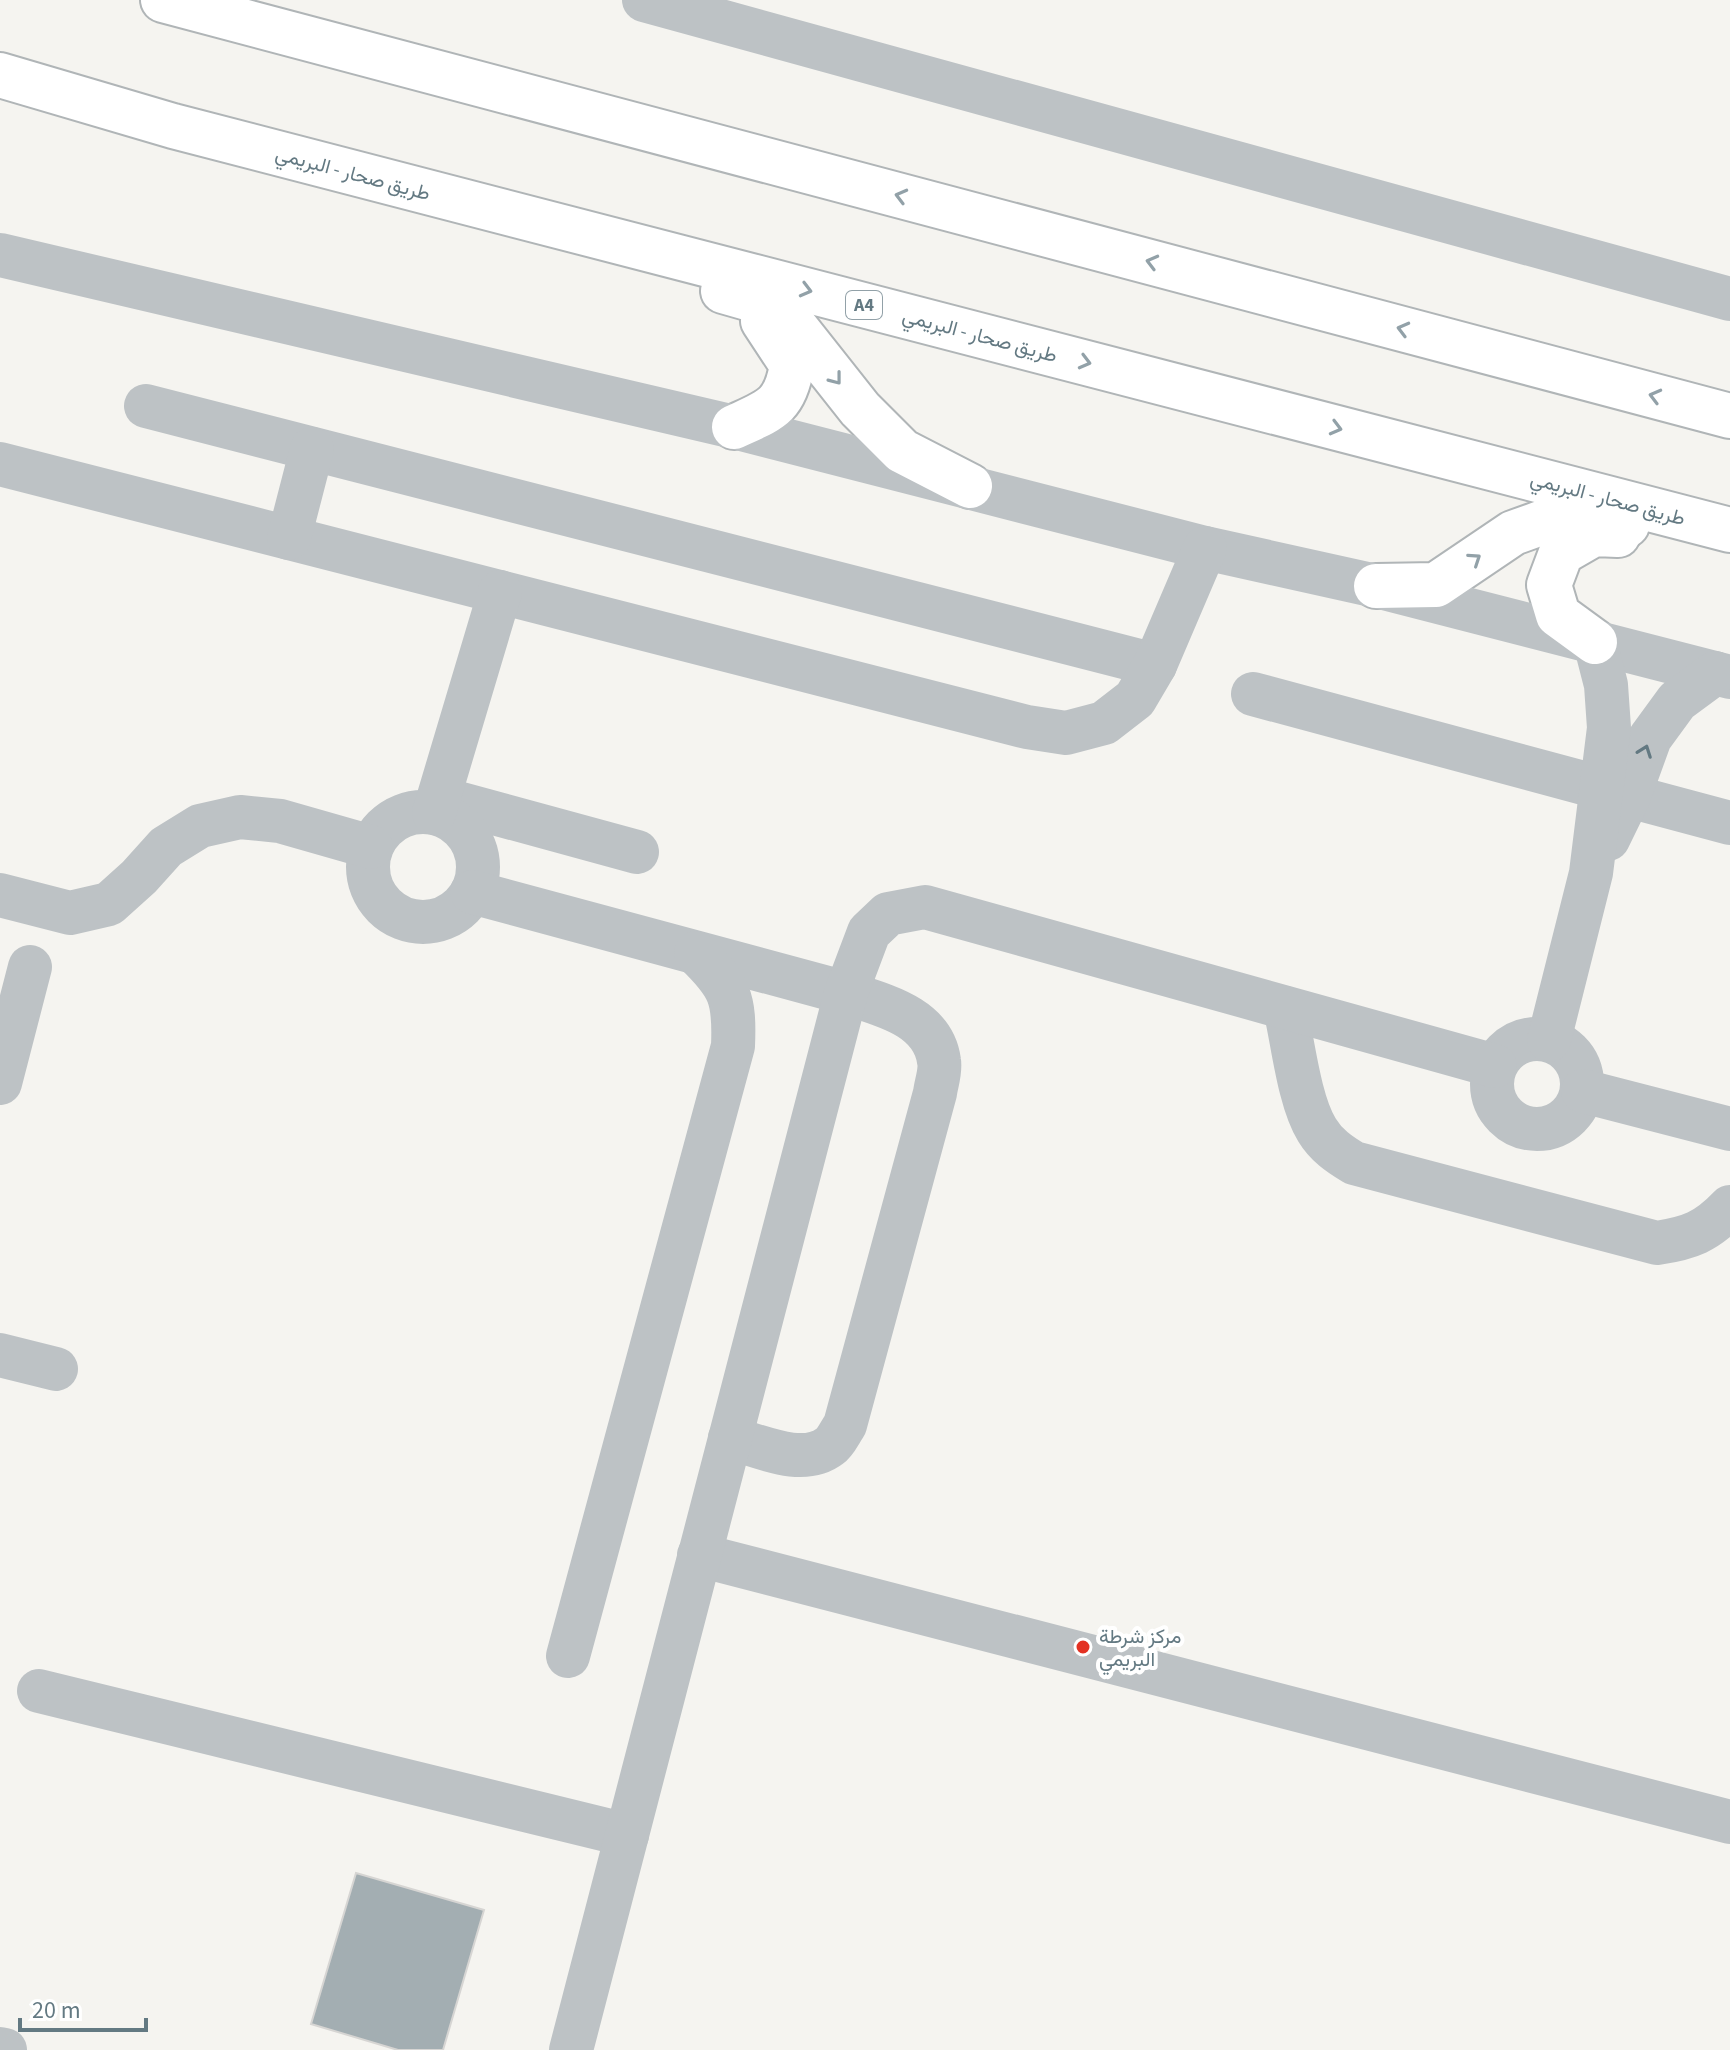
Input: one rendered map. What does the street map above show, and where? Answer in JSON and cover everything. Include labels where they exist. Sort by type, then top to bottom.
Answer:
[{"type":"highway","points":[[163,0],[1730,416]]},
{"type":"highway","name":"طريق صحار - البريمي","points":[[0,75],[173,126],[1730,530]]},
{"type":"highway","points":[[173,126],[410,200],[751,299],[792,323],[860,409],[902,451],[970,486]]},
{"type":"highway","points":[[652,272],[759,315],[792,365],[788,389],[771,411],[734,427]]},
{"type":"highway","points":[[1376,586],[1436,585],[1513,533],[1549,520],[1609,520],[1730,553]]},
{"type":"highway","points":[[1595,642],[1558,615],[1549,585],[1561,553],[1594,534],[1667,536]]},
{"type":"street","points":[[644,0],[1730,299]]},
{"type":"street","points":[[0,86],[173,126]]},
{"type":"street","points":[[0,255],[734,427],[1205,548],[1376,586],[1722,675]]},
{"type":"street","points":[[146,406],[1155,665]]},
{"type":"street","points":[[289,538],[312,449]]},
{"type":"street","points":[[0,464],[1027,727],[1066,733],[1104,723],[1135,699],[1155,665],[1205,548]]},
{"type":"street","points":[[436,805],[500,592]]},
{"type":"street","points":[[1595,642],[1606,685],[1615,792]]},
{"type":"street","points":[[1549,1040],[1615,792],[1677,701],[1722,675]]},
{"type":"street","points":[[1253,694],[1730,823]]},
{"type":"street","points":[[436,805],[468,835],[477,853],[478,873],[472,892],[460,909],[441,919],[421,923],[400,918],[383,906],[371,889],[367,868],[371,847],[381,830],[396,819],[436,805],[637,852]]},
{"type":"street","points":[[0,895],[70,913],[109,904],[166,847],[200,826],[240,817],[280,821],[371,847]]},
{"type":"street","points":[[472,892],[846,993],[900,1011],[927,1031],[939,1061],[935,1093],[845,1425],[832,1445],[812,1456],[789,1454],[730,1438]]},
{"type":"street","points":[[571,2050],[846,993],[869,932],[888,914],[925,907],[1495,1066]]},
{"type":"street","points":[[568,1656],[733,1046],[734,1011],[721,977],[696,953]]},
{"type":"street","points":[[0,1083],[30,967]]},
{"type":"street","points":[[1285,1008],[1306,1105],[1316,1129],[1332,1149],[1354,1163],[1657,1243],[1688,1238],[1714,1224],[1730,1207]]},
{"type":"street","points":[[1533,1039],[1549,1040],[1565,1047],[1576,1059],[1583,1075],[1583,1091],[1577,1107],[1565,1120],[1550,1128],[1533,1129],[1516,1125],[1503,1114],[1494,1100],[1492,1082],[1495,1066],[1504,1052],[1518,1043],[1533,1039]]},
{"type":"street","points":[[1583,1091],[1730,1129]]},
{"type":"street","points":[[0,1355],[56,1369]]},
{"type":"street","points":[[699,1555],[1730,1822]]},
{"type":"street","points":[[39,1691],[627,1835]]},
{"type":"building","points":[[356,1873],[484,1910],[443,2050],[398,2050],[311,2024]]},
{"type":"place","name":"مركز شرطة البريمي","points":[[1083,1647]]}]
